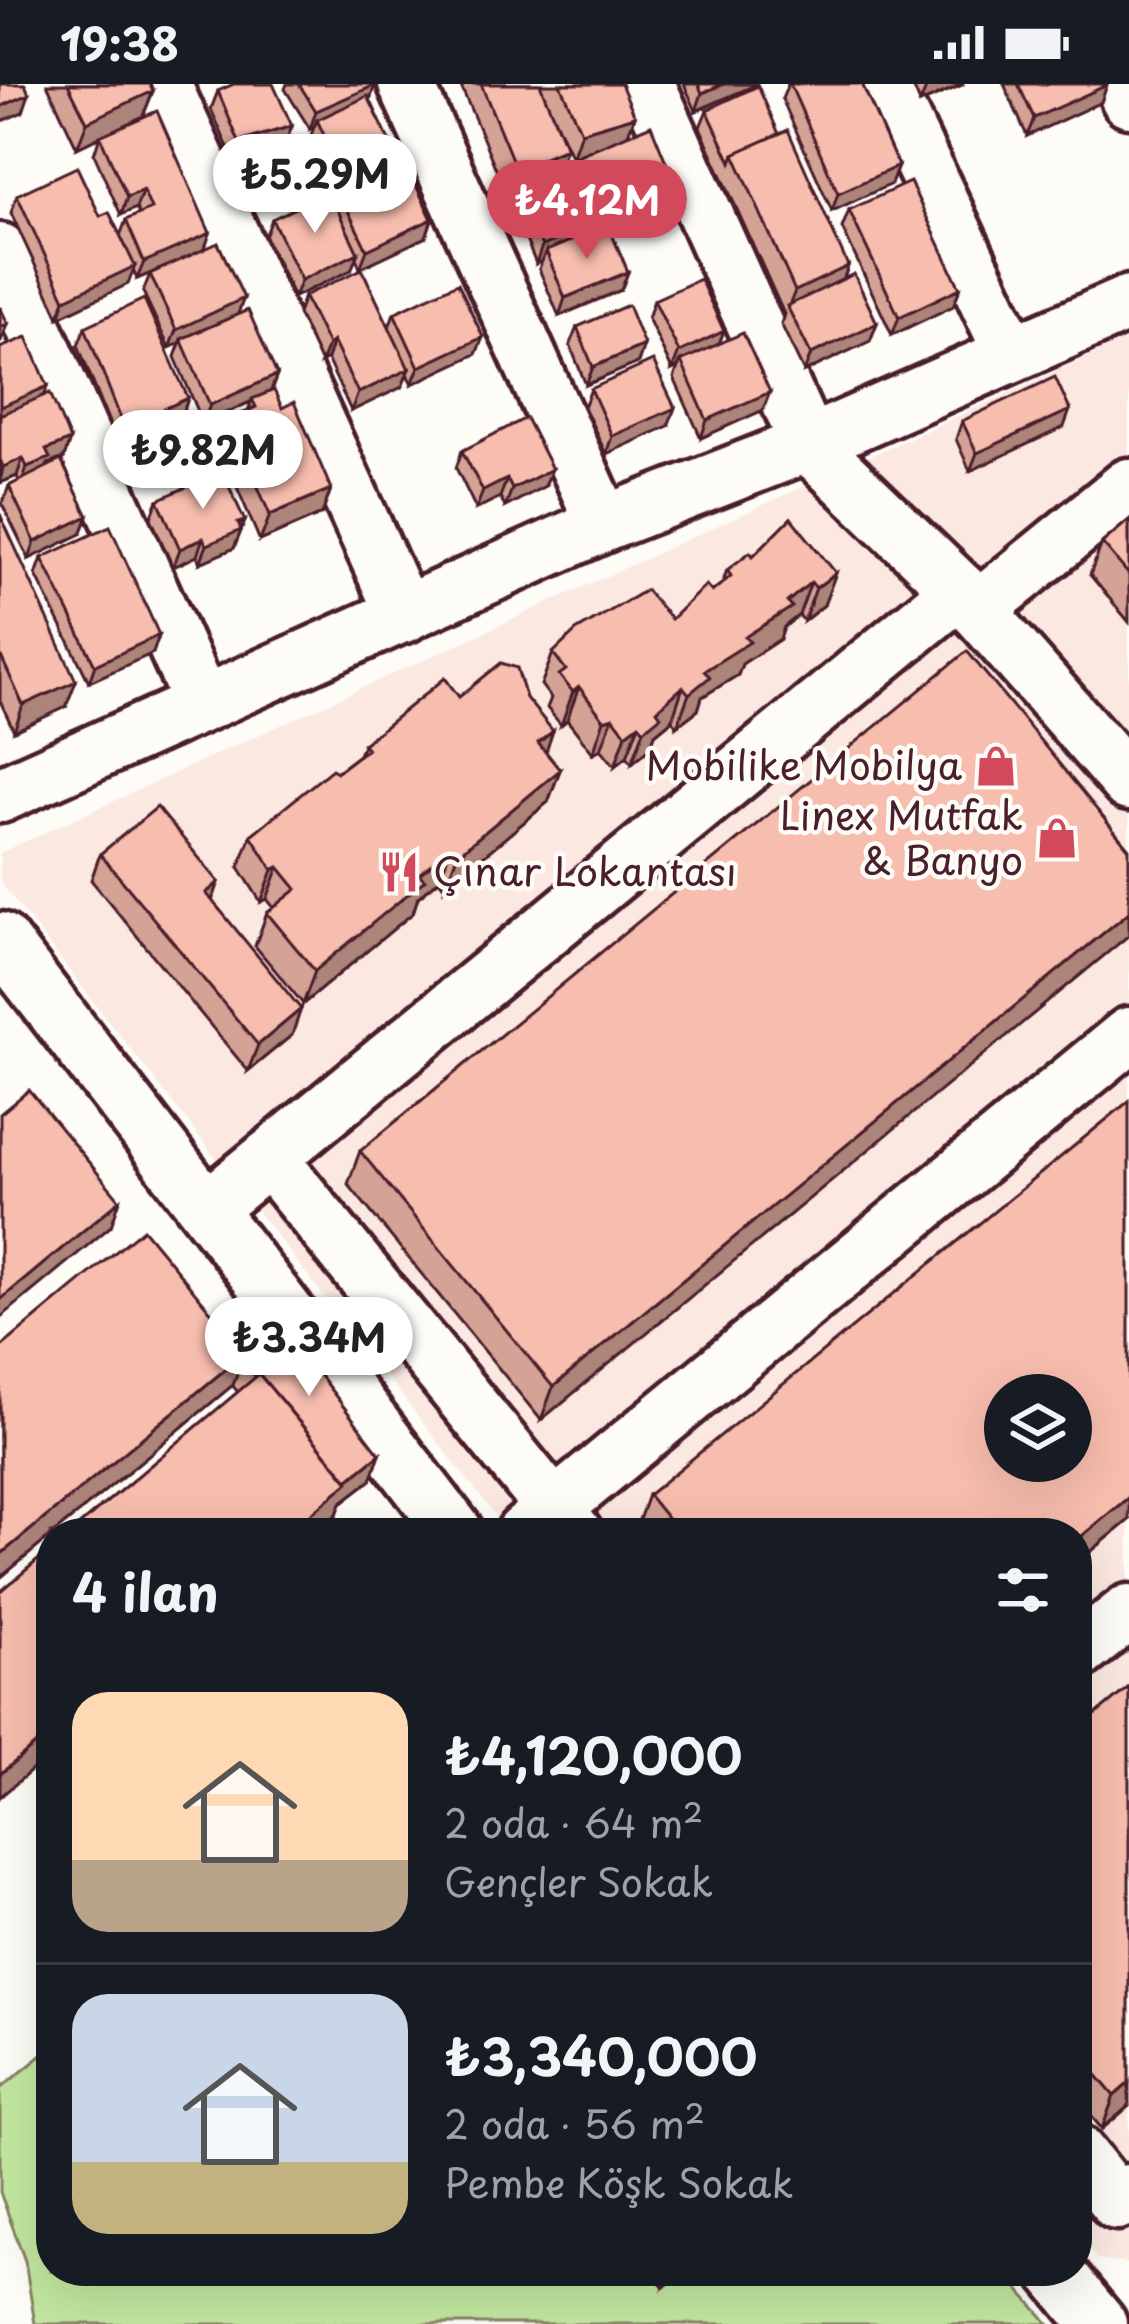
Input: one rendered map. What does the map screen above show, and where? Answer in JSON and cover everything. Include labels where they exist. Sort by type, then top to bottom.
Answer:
[{"type":"street","points":[[163,84],[404,615]]},
{"type":"street","points":[[406,84],[604,524]]},
{"type":"street","points":[[647,84],[808,444],[969,600],[1129,783]]},
{"type":"street","points":[[886,84],[1012,354]]},
{"type":"street","points":[[1122,84],[1129,98]]},
{"type":"street","points":[[0,250],[201,703]]},
{"type":"street","points":[[6,777],[201,703],[604,524],[808,444],[1129,303]]},
{"type":"street","points":[[208,1208],[969,600],[1129,486]]},
{"type":"street","points":[[0,940],[445,1518]]},
{"type":"street","points":[[558,1518],[1129,1035]]},
{"type":"street","points":[[269,1158],[545,1518]]},
{"type":"street","points":[[1092,1641],[1129,1612]]},
{"type":"street","points":[[1092,2170],[1118,2202],[1129,2192]]},
{"type":"street","points":[[1067,2286],[1099,2324]]},
{"type":"shaded area","points":[[1129,338],[1129,2264],[1098,2260],[1092,2253],[1092,1518],[497,1518],[0,882],[0,853]]},
{"type":"green space","points":[[36,2060],[36,2286],[1016,2286],[1049,2324],[35,2324],[25,2261],[0,2192],[0,2089]]},
{"type":"building","points":[[0,84],[25,84],[29,94],[0,107]]},
{"type":"building","points":[[68,84],[150,84],[153,91],[87,122]]},
{"type":"building","points":[[234,84],[273,84],[292,126],[239,142],[218,91]]},
{"type":"building","points":[[299,84],[375,84],[375,85],[316,111]]},
{"type":"building","points":[[481,84],[540,84],[566,148],[516,169]]},
{"type":"building","points":[[560,84],[621,84],[635,116],[581,132]]},
{"type":"building","points":[[698,84],[724,84],[702,93]]},
{"type":"building","points":[[790,84],[862,84],[898,166],[838,193]]},
{"type":"building","points":[[1018,84],[1107,84],[1107,85],[1034,118]]},
{"type":"building","points":[[758,86],[779,134],[734,154],[731,162],[707,110]]},
{"type":"building","points":[[368,96],[396,156],[345,181],[317,120]]},
{"type":"building","points":[[157,111],[210,233],[144,262],[126,220],[151,209],[143,190],[127,197],[100,136]]},
{"type":"building","points":[[651,125],[677,189],[542,246],[516,181]]},
{"type":"building","points":[[788,130],[848,266],[795,291],[734,154]]},
{"type":"building","points":[[403,158],[432,219],[367,250],[338,190]]},
{"type":"building","points":[[77,167],[100,216],[109,212],[135,266],[65,299],[17,195]]},
{"type":"building","points":[[910,182],[960,288],[899,317],[849,210]]},
{"type":"building","points":[[329,192],[358,253],[301,280],[272,219]]},
{"type":"building","points":[[608,225],[628,272],[565,298],[546,251]]},
{"type":"building","points":[[218,243],[244,298],[176,330],[150,274]]},
{"type":"building","points":[[362,269],[409,369],[358,393],[304,296]]},
{"type":"building","points":[[854,274],[877,323],[811,354],[787,306]]},
{"type":"building","points":[[700,279],[724,331],[679,352],[654,300]]},
{"type":"building","points":[[458,283],[483,337],[419,367],[394,313]]},
{"type":"building","points":[[144,299],[188,398],[124,427],[85,327]]},
{"type":"building","points":[[628,305],[644,345],[593,367],[577,327]]},
{"type":"building","points":[[248,310],[277,375],[210,405],[181,339]]},
{"type":"building","points":[[743,333],[770,392],[707,420],[681,361]]},
{"type":"building","points":[[27,337],[48,386],[0,407],[0,348]]},
{"type":"building","points":[[653,361],[675,408],[612,436],[591,389]]},
{"type":"building","points":[[1055,377],[1070,410],[977,453],[962,421]]},
{"type":"building","points":[[274,390],[282,408],[294,402],[331,489],[270,515],[247,461],[256,457],[235,417],[256,407],[252,399]]},
{"type":"building","points":[[50,393],[70,440],[46,450],[50,458],[27,467],[23,458],[3,467],[0,415]]},
{"type":"building","points":[[526,418],[552,469],[512,489],[507,479],[483,491],[462,451]]},
{"type":"building","points":[[61,460],[88,516],[35,542],[9,486]]},
{"type":"building","points":[[222,471],[245,521],[238,523],[241,530],[207,545],[203,538],[180,549],[158,500]]},
{"type":"building","points":[[0,514],[76,681],[23,705],[0,654]]},
{"type":"building","points":[[791,518],[836,573],[816,588],[811,582],[787,602],[792,607],[745,637],[750,642],[704,671],[710,677],[689,694],[683,687],[657,710],[661,716],[644,730],[639,724],[626,734],[613,717],[604,720],[579,687],[573,692],[559,675],[566,670],[553,653],[576,631],[646,590],[671,619],[706,585],[712,592],[731,576],[727,570],[750,552],[753,556]]},
{"type":"building","points":[[1129,520],[1129,575],[1102,543]]},
{"type":"building","points":[[110,526],[159,635],[95,665],[42,558]]},
{"type":"building","points":[[967,651],[1129,849],[1129,912],[553,1387],[360,1151]]},
{"type":"building","points":[[501,663],[517,668],[526,698],[553,731],[538,743],[560,770],[457,855],[451,848],[419,874],[425,880],[315,971],[267,913],[297,889],[279,867],[273,870],[251,835],[332,769],[337,772],[367,749],[363,744],[445,678],[459,697]]},
{"type":"building","points":[[157,807],[219,882],[206,893],[301,1009],[258,1045],[100,854]]},
{"type":"building","points":[[29,1090],[120,1200],[0,1300],[0,1114]]},
{"type":"building","points":[[1129,1101],[1129,1497],[1092,1528],[1092,1518],[667,1518],[648,1495]]},
{"type":"building","points":[[143,1229],[245,1353],[45,1518],[36,1518],[36,1525],[0,1555],[0,1348]]},
{"type":"building","points":[[278,1321],[380,1454],[348,1480],[242,1360],[241,1348]]},
{"type":"building","points":[[259,1374],[349,1482],[306,1518],[88,1518]]},
{"type":"building","points":[[36,1562],[36,1744],[0,1774],[0,1592]]},
{"type":"building","points":[[1129,1687],[1129,2083],[1114,2096],[1092,2070],[1092,1718]]},
{"type":"place","name":"Mobilike Mobilya","points":[[996,766]]},
{"type":"place","name":"Linex Mutfak & Banyo","points":[[1057,838]]},
{"type":"place","name":"Çınar Lokantası","points":[[399,872]]}]
